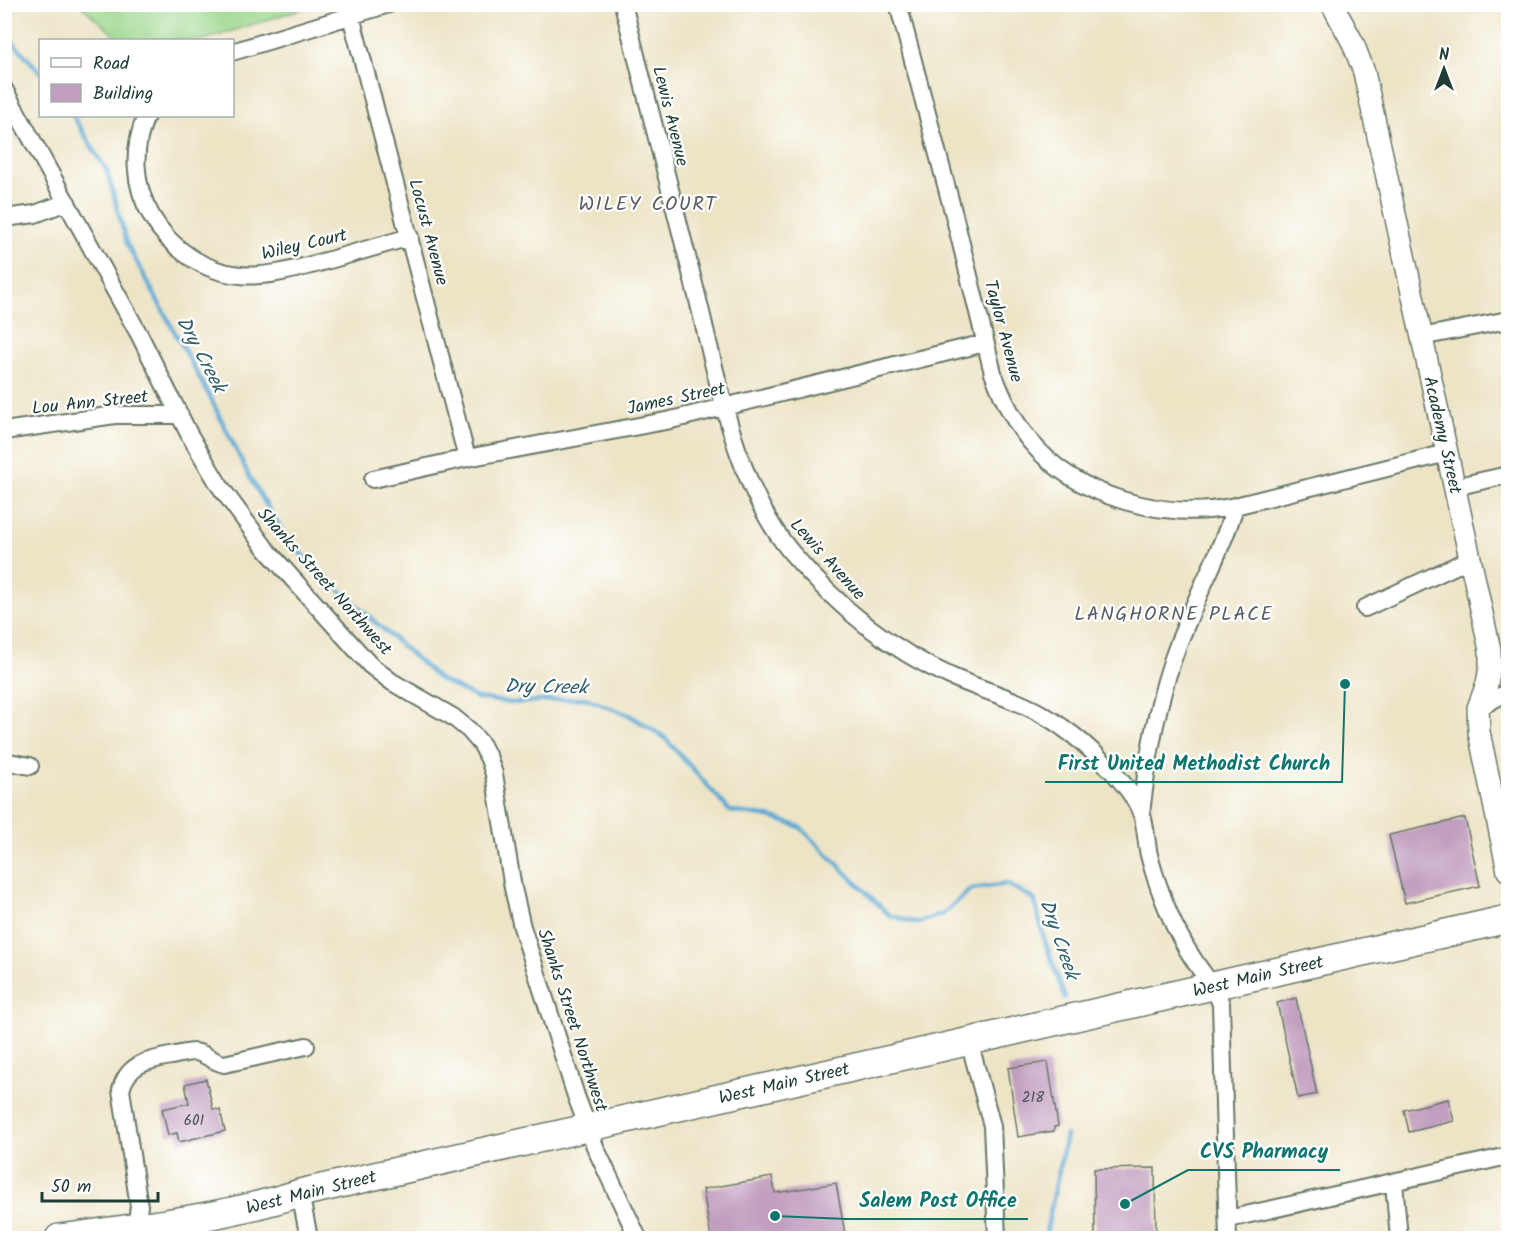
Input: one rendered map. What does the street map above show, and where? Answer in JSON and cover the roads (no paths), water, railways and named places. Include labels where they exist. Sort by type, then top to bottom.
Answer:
[{"type":"main road","name":"West Main Street","points":[[59,1239],[135,1233],[264,1204],[300,1193],[1509,919]]},
{"type":"street","points":[[234,51],[389,4]]},
{"type":"street","name":"Lewis Avenue","points":[[623,4],[725,407],[750,480],[768,518],[789,550],[825,590],[858,620],[919,662],[953,678],[1011,698],[1038,711],[1064,727],[1104,762],[1122,783],[1142,813],[1149,853],[1164,902],[1193,960],[1213,986]]},
{"type":"street","name":"Taylor Avenue","points":[[898,4],[996,381],[1015,421],[1030,442],[1048,460],[1069,476],[1125,500],[1151,506],[1202,511],[1235,506],[1447,453]]},
{"type":"street","name":"Academy Street","points":[[1332,4],[1353,43],[1364,72],[1490,650],[1487,684],[1478,708],[1479,732],[1509,871]]},
{"type":"street","name":"Locust Avenue","points":[[351,16],[467,458]]},
{"type":"street","name":"Shanks Street Northwest","points":[[4,89],[140,336],[180,415],[219,485],[248,527],[370,665],[392,682],[453,717],[482,745],[494,774],[513,888],[522,927],[556,1036],[588,1128],[638,1239]]},
{"type":"street","name":"Wiley Court","points":[[146,117],[141,127],[136,161],[139,187],[146,207],[169,240],[202,264],[241,275],[262,275],[289,271],[410,237]]},
{"type":"street","points":[[4,218],[35,214],[67,202]]},
{"type":"street","points":[[1421,337],[1509,320]]},
{"type":"street","name":"James Street","points":[[373,479],[467,458],[671,420],[985,343]]},
{"type":"street","name":"Lou Ann Street","points":[[4,431],[115,415],[180,415]]},
{"type":"street","points":[[1454,487],[1509,475]]},
{"type":"street","points":[[1142,813],[1146,776],[1168,672],[1229,528],[1235,506]]},
{"type":"street","points":[[1365,608],[1470,559]]},
{"type":"street","points":[[1478,708],[1500,696],[1509,694]]},
{"type":"street","points":[[4,761],[30,766]]},
{"type":"street","points":[[1213,986],[1221,1004],[1228,1239]]},
{"type":"street","points":[[969,1041],[992,1126],[997,1239]]},
{"type":"street","points":[[135,1233],[139,1206],[121,1089],[123,1080],[130,1071],[149,1060],[194,1052],[224,1064],[306,1046]]},
{"type":"street","points":[[1228,1219],[1509,1156]]},
{"type":"street","points":[[1394,1183],[1399,1239]]},
{"type":"street","points":[[300,1193],[309,1239]]},
{"type":"waterway","name":"Dry Creek","points":[[4,32],[39,71]]},
{"type":"waterway","name":"Dry Creek","points":[[74,117],[107,171],[127,244],[211,399],[250,478],[289,542],[439,679],[477,698],[512,703],[585,698],[629,715],[664,737],[730,811],[770,817],[800,827],[889,915],[917,923],[943,914],[971,889],[1007,884],[1034,899],[1044,939],[1065,998]]},
{"type":"waterway","name":"Dry Creek","points":[[1045,1238],[1066,1135]]},
{"type":"place","name":"First United Methodist Church","points":[[1345,684]]},
{"type":"place","name":"CVS Pharmacy","points":[[1125,1204]]},
{"type":"place","name":"Salem Post Office","points":[[775,1216]]},
{"type":"district","name":"WILEY COURT","points":[[648,203]]},
{"type":"district","name":"LANGHORNE PLACE","points":[[1174,613]]}]
